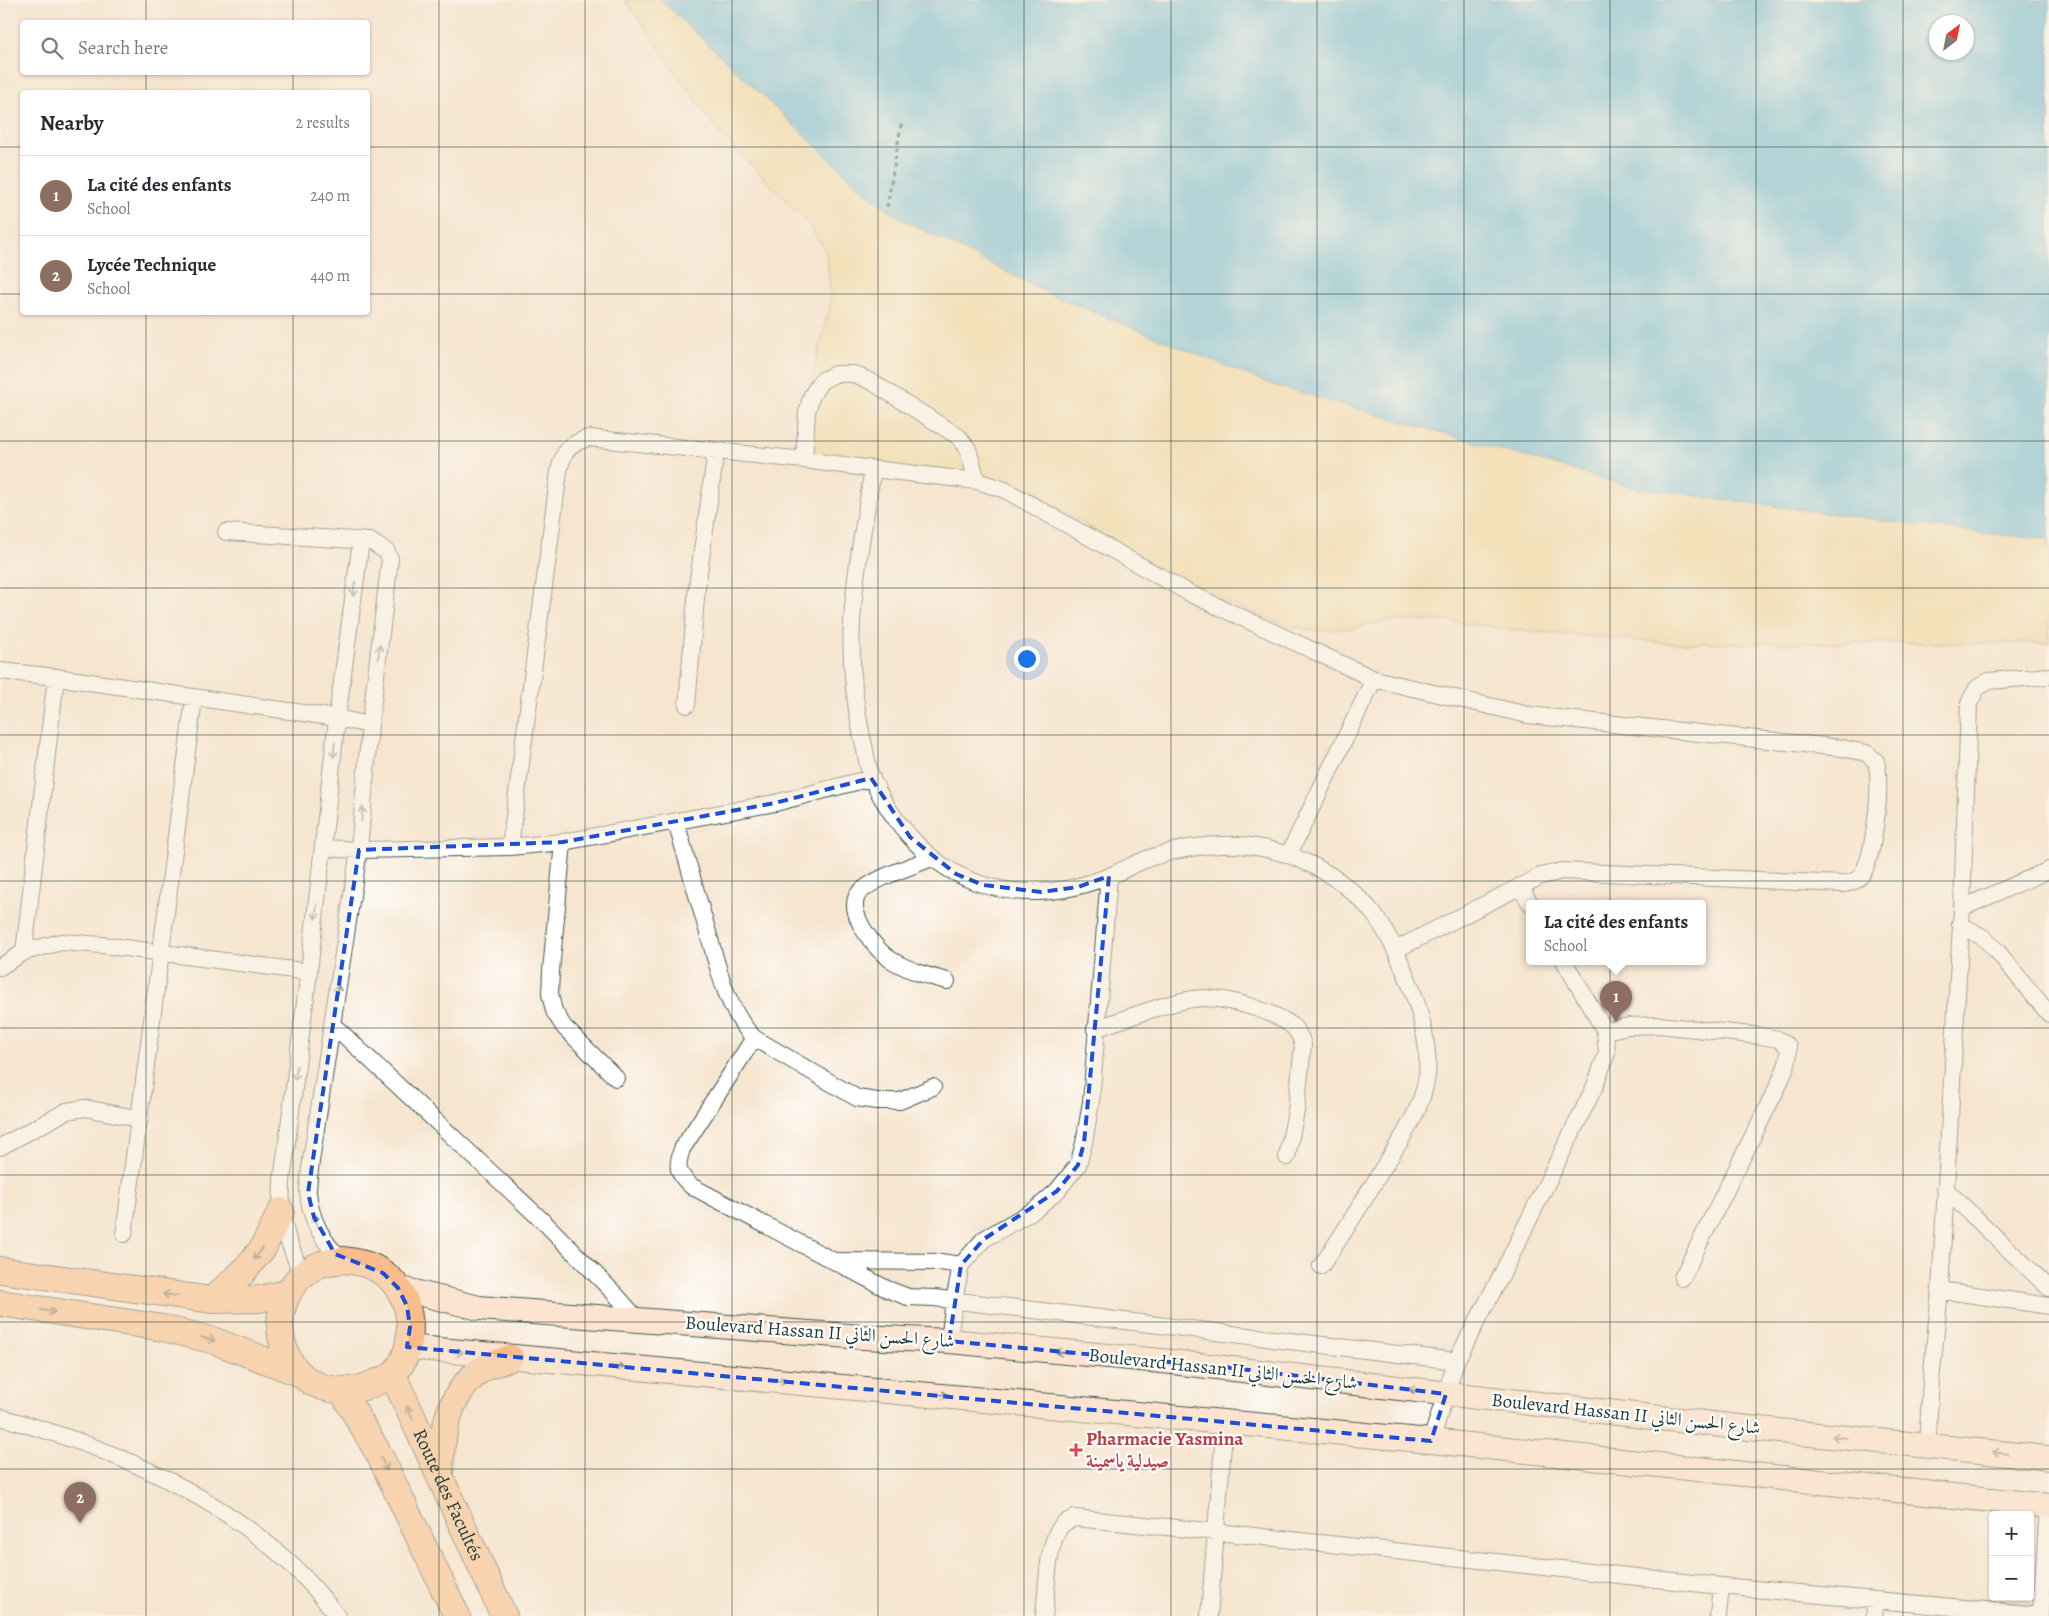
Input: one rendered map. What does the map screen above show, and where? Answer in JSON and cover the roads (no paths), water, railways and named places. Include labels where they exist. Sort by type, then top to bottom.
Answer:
[{"type":"main road","points":[[212,1300],[243,1272],[258,1254],[281,1211]]},
{"type":"main road","points":[[0,1270],[212,1300],[259,1299],[295,1284],[321,1264],[344,1260],[364,1263],[383,1273],[398,1288],[407,1306],[410,1327],[405,1358],[393,1375],[362,1389],[342,1391],[319,1386],[299,1373],[212,1340],[163,1328],[0,1303]]},
{"type":"main road","points":[[295,1284],[280,1313],[279,1335],[286,1356],[299,1373]]},
{"type":"main road","name":"Boulevard Hassan II شارع الحسن الثاني","points":[[398,1288],[479,1308],[864,1337],[949,1341],[1232,1368],[1730,1426],[2049,1458]]},
{"type":"main road","points":[[407,1347],[510,1358],[1225,1421],[2049,1506]]},
{"type":"main road","points":[[440,1474],[441,1440],[448,1415],[458,1394],[479,1371],[510,1358]]},
{"type":"main road","name":"Route des Facultés","points":[[393,1375],[504,1616]]},
{"type":"main road","points":[[342,1391],[380,1456],[457,1616]]},
{"type":"street","points":[[804,460],[807,412],[812,395],[821,381],[835,374],[854,374],[872,382],[959,437],[968,449],[977,481]]},
{"type":"street","points":[[510,847],[559,471],[563,453],[573,443],[588,438],[804,460],[977,481],[1005,490],[1035,505],[1191,594],[1245,621],[1374,679],[1528,715],[1842,748],[1866,753],[1876,761],[1879,782],[1871,851],[1862,874],[1858,879],[1850,883],[1562,871],[1541,876],[1395,950]]},
{"type":"street","points":[[687,704],[697,588],[716,451]]},
{"type":"street","points":[[873,469],[852,623],[853,669],[857,712],[871,778],[888,808],[910,837],[932,858],[956,874],[983,885],[1014,891],[1042,892],[1078,887],[1153,857],[1197,846],[1240,845],[1289,854],[1321,869],[1354,892],[1375,915],[1395,950],[1418,1008],[1427,1052],[1427,1075],[1421,1099],[1411,1121],[1342,1236],[1321,1266]]},
{"type":"street","points":[[226,532],[370,541],[387,552],[390,560],[370,725],[359,850],[311,1161],[308,1193],[314,1217],[322,1235],[335,1254],[344,1260]]},
{"type":"street","points":[[295,1284],[281,1211],[282,1181],[324,848],[337,718],[361,541]]},
{"type":"street","points":[[0,671],[56,677],[337,718],[370,725]]},
{"type":"street","points":[[1927,1446],[1940,1290],[1961,916],[1969,703],[1977,688],[1989,681],[2049,676]]},
{"type":"street","points":[[24,952],[56,677]]},
{"type":"street","points":[[1289,854],[1374,679]]},
{"type":"street","points":[[124,1234],[194,698]]},
{"type":"street","points":[[324,848],[359,850],[510,847],[563,842],[776,802],[871,778]]},
{"type":"street","points":[[676,822],[732,1007],[743,1027],[754,1038],[857,1098],[877,1102],[900,1101],[933,1087]]},
{"type":"street","points":[[563,842],[550,994],[554,1011],[564,1028],[616,1078]]},
{"type":"street","points":[[932,858],[873,883],[859,893],[855,899],[854,909],[858,920],[875,944],[891,960],[917,973],[946,981]]},
{"type":"street","points":[[1961,916],[2049,870]]},
{"type":"street","points":[[949,1341],[961,1265],[984,1239],[1036,1208],[1058,1192],[1078,1165],[1084,1143],[1090,1102],[1109,876]]},
{"type":"street","points":[[1520,886],[1528,900]]},
{"type":"street","points":[[1961,916],[1997,951],[2049,1014]]},
{"type":"street","points":[[0,967],[24,952],[61,942],[309,972]]},
{"type":"street","points":[[1431,1441],[1456,1361],[1502,1274],[1594,1088],[1607,1053],[1605,1031],[1566,965]]},
{"type":"street","points":[[1096,1029],[1185,1001],[1205,998],[1257,1008],[1288,1022],[1301,1035],[1303,1045],[1296,1111],[1287,1156]]},
{"type":"street","points":[[332,1024],[547,1226],[616,1295],[637,1319]]},
{"type":"street","points":[[1605,1031],[1629,1026],[1658,1024],[1761,1036],[1778,1039],[1788,1046],[1789,1051],[1785,1068],[1778,1086],[1682,1278]]},
{"type":"street","points":[[754,1038],[682,1149],[678,1161],[678,1170],[683,1179],[691,1186],[886,1289],[908,1297],[934,1298],[1456,1361]]},
{"type":"street","points":[[0,1147],[67,1111],[85,1108],[140,1119]]},
{"type":"street","points":[[1945,1189],[2049,1288]]},
{"type":"street","points":[[832,1261],[940,1262],[961,1265]]},
{"type":"street","points":[[1940,1290],[2049,1306]]},
{"type":"street","points":[[0,1417],[47,1429],[105,1452],[214,1504],[268,1543],[321,1594],[337,1616]]},
{"type":"street","points":[[1209,1616],[1225,1421]]},
{"type":"street","points":[[1044,1616],[1050,1558],[1055,1538],[1065,1522],[1075,1518],[1721,1586],[1875,1608],[2041,1615],[2049,1506]]},
{"type":"street","points":[[1718,1616],[1721,1586]]},
{"type":"water","points":[[661,0],[2049,0],[2049,539],[1978,533],[1632,487],[1270,384],[1050,294],[903,220],[864,191]]},
{"type":"place","name":"La cité des enfants","points":[[1616,1022]]},
{"type":"place","name":"Pharmacie Yasmina صيدلية ياسمينة","points":[[1076,1450]]},
{"type":"place","name":"Lycée Technique","points":[[80,1523]]}]
